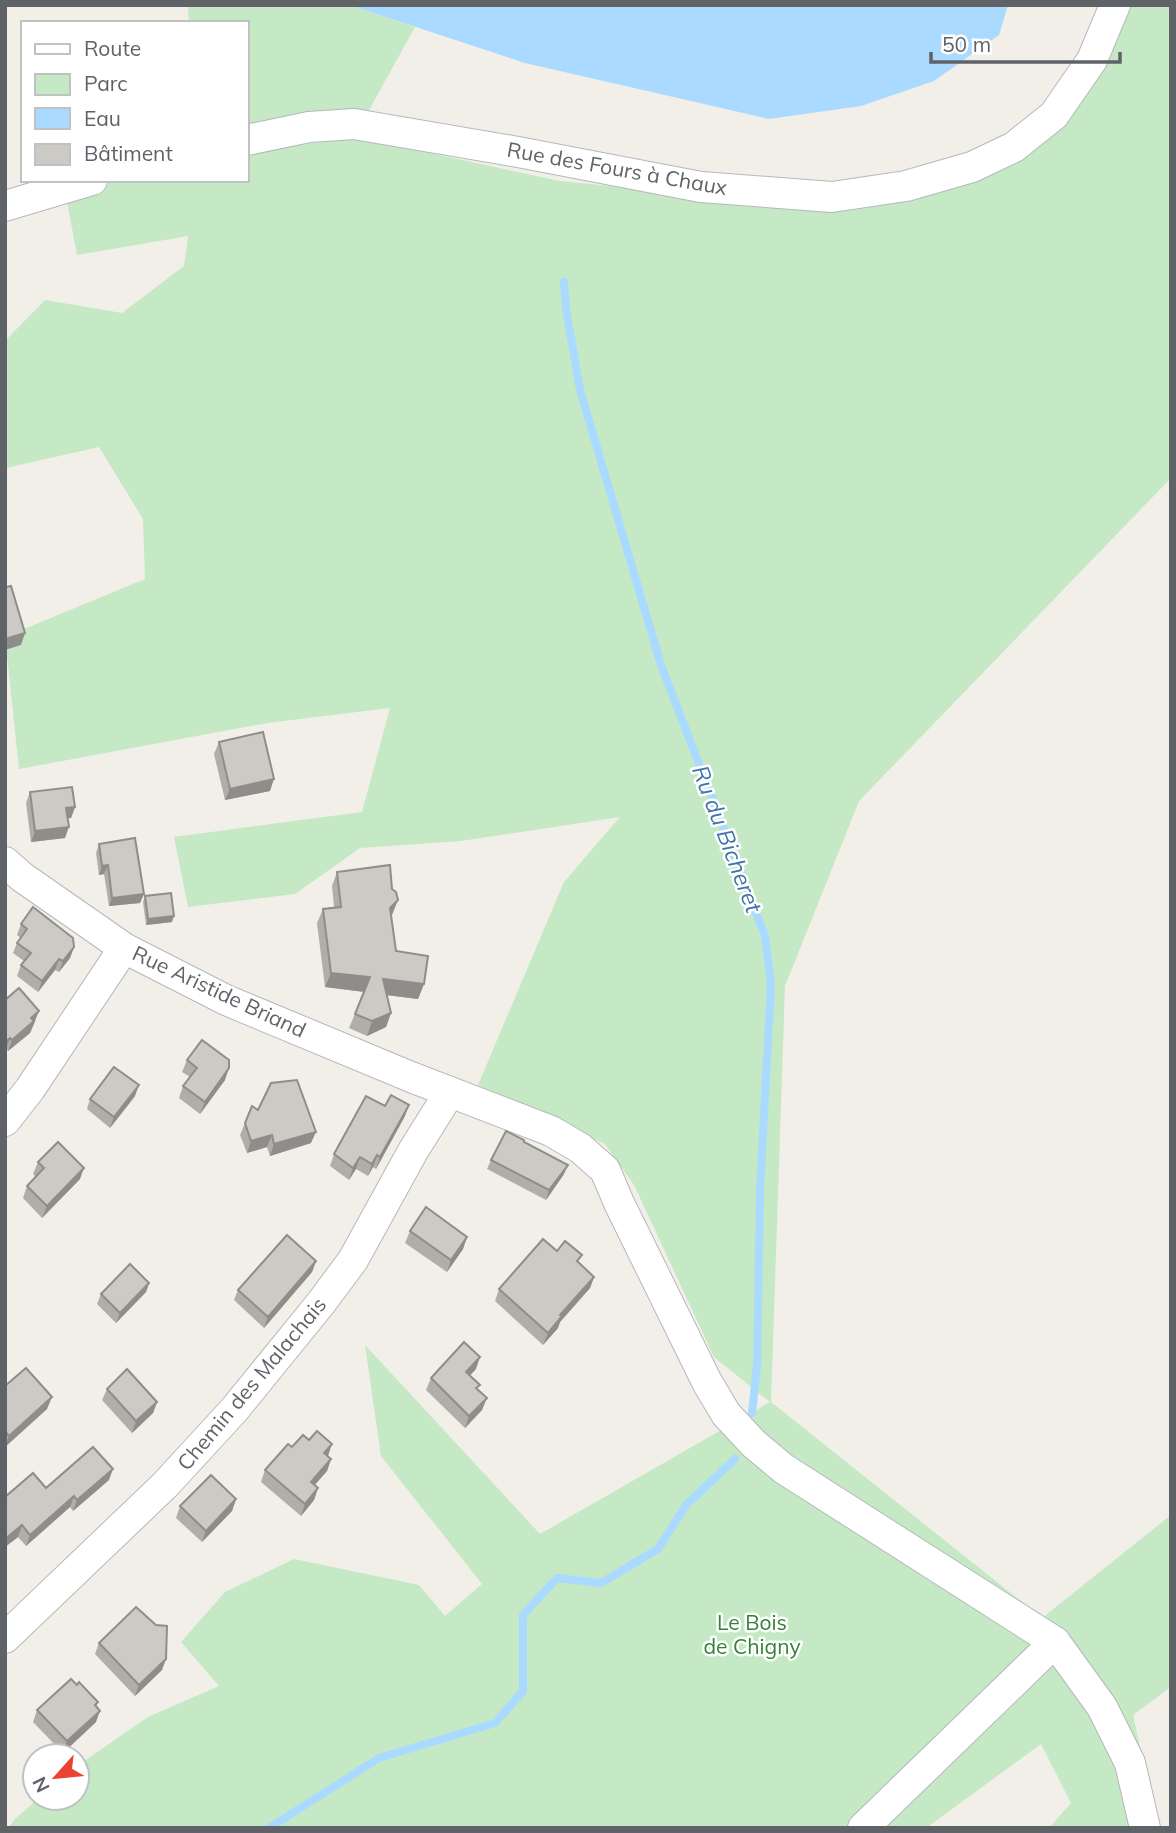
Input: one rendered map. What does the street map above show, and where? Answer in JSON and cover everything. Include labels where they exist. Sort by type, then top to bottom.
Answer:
[{"type":"street","name":"Rue des Fours à Chaux","points":[[248,140],[309,127],[354,124],[701,187],[832,197],[906,186],[972,167],[1014,147],[1054,115],[1092,60],[1115,5]]},
{"type":"street","points":[[5,206],[85,182]]},
{"type":"street","name":"Rue Aristide Briand","points":[[5,862],[22,877],[124,948],[226,1000],[551,1131],[580,1148],[605,1170],[707,1382],[726,1414],[754,1444],[784,1468],[1055,1642]]},
{"type":"street","points":[[5,1121],[30,1089],[124,948]]},
{"type":"street","name":"Chemin des Malachais","points":[[5,1638],[174,1476],[234,1410],[353,1260],[413,1151],[450,1092]]},
{"type":"street","points":[[863,1828],[1055,1642],[1102,1707],[1130,1763],[1145,1828]]},
{"type":"green space","name":"Le Bois de Chigny","points":[[188,5],[349,5],[415,27],[354,137],[560,181],[832,205],[1018,153],[1123,5],[1171,5],[1171,478],[859,801],[785,986],[771,1402],[1042,1618],[1171,1515],[1171,1687],[1133,1715],[1158,1828],[1049,1828],[1071,1803],[1041,1744],[926,1828],[8,1828],[23,1812],[91,1812],[91,1756],[148,1717],[219,1686],[181,1642],[225,1592],[294,1559],[419,1585],[445,1616],[482,1584],[381,1456],[365,1345],[540,1534],[770,1402],[714,1357],[634,1185],[605,1144],[478,1085],[564,882],[620,817],[461,841],[360,848],[295,894],[188,907],[174,837],[362,812],[390,708],[267,723],[19,769],[5,637],[145,579],[143,519],[99,447],[6,468],[5,341],[45,300],[122,313],[184,266],[188,236],[77,255],[63,182],[248,182],[248,21],[189,21]]},
{"type":"water","points":[[349,5],[1008,5],[999,35],[934,81],[861,106],[769,119],[525,63]]},
{"type":"building","points":[[5,585],[11,586],[25,633],[5,639]]},
{"type":"building","points":[[263,732],[274,779],[230,789],[219,742]]},
{"type":"building","points":[[72,787],[75,807],[66,808],[69,827],[35,831],[30,792]]},
{"type":"building","points":[[135,838],[144,894],[112,898],[108,865],[102,866],[99,844]]},
{"type":"building","points":[[390,865],[392,889],[398,900],[390,908],[396,951],[428,956],[424,984],[383,979],[391,1013],[372,1021],[355,1014],[370,977],[331,973],[323,909],[341,907],[337,872]]},
{"type":"building","points":[[171,893],[174,916],[148,919],[145,896]]},
{"type":"building","points":[[33,907],[73,938],[74,947],[63,961],[59,959],[42,981],[21,965],[31,953],[17,943],[27,929],[21,924]]},
{"type":"building","points":[[19,988],[39,1011],[31,1018],[34,1021],[12,1040],[10,1038],[5,1042],[5,1000]]},
{"type":"building","points":[[202,1040],[229,1060],[229,1068],[205,1102],[183,1086],[197,1068],[187,1060]]},
{"type":"building","points":[[114,1067],[139,1085],[114,1117],[90,1099]]},
{"type":"building","points":[[297,1080],[316,1132],[274,1144],[272,1135],[251,1141],[245,1123],[252,1106],[258,1110],[271,1083]]},
{"type":"building","points":[[391,1095],[409,1105],[380,1157],[377,1155],[372,1164],[360,1157],[353,1168],[334,1154],[366,1096],[385,1106]]},
{"type":"building","points":[[506,1131],[568,1165],[549,1190],[491,1160]]},
{"type":"building","points":[[58,1142],[84,1168],[47,1206],[27,1186],[44,1168],[38,1162]]},
{"type":"building","points":[[426,1207],[467,1237],[451,1260],[410,1231]]},
{"type":"building","points":[[287,1235],[316,1261],[268,1317],[238,1290]]},
{"type":"building","points":[[543,1239],[557,1251],[565,1241],[582,1255],[577,1261],[594,1277],[560,1315],[562,1316],[548,1333],[499,1289]]},
{"type":"building","points":[[130,1264],[149,1283],[120,1313],[101,1294]]},
{"type":"building","points":[[464,1342],[480,1357],[466,1372],[480,1385],[476,1388],[487,1398],[469,1416],[431,1378]]},
{"type":"building","points":[[26,1368],[52,1397],[9,1436],[5,1431],[5,1386]]},
{"type":"building","points":[[127,1369],[157,1402],[136,1421],[107,1389]]},
{"type":"building","points":[[317,1431],[332,1444],[324,1453],[331,1459],[311,1482],[318,1488],[305,1504],[265,1470],[288,1444],[292,1447],[303,1435],[309,1440]]},
{"type":"building","points":[[93,1447],[113,1469],[77,1500],[74,1496],[30,1535],[22,1525],[5,1539],[5,1497],[33,1473],[46,1488]]},
{"type":"building","points":[[211,1475],[236,1499],[206,1531],[180,1506]]},
{"type":"building","points":[[136,1607],[156,1625],[167,1626],[166,1659],[139,1685],[99,1643]]},
{"type":"building","points":[[71,1679],[77,1685],[79,1682],[98,1702],[95,1705],[100,1711],[67,1741],[37,1710]]},
{"type":"waterway","name":"Ru du Bicheret","points":[[564,282],[580,390],[661,665],[765,936],[771,984],[760,1190],[757,1366],[752,1413]]},
{"type":"waterway","name":"Ru du Bicheret","points":[[269,1828],[379,1758],[495,1723],[523,1691],[523,1615],[557,1578],[601,1583],[658,1549],[687,1504],[735,1459]]}]
